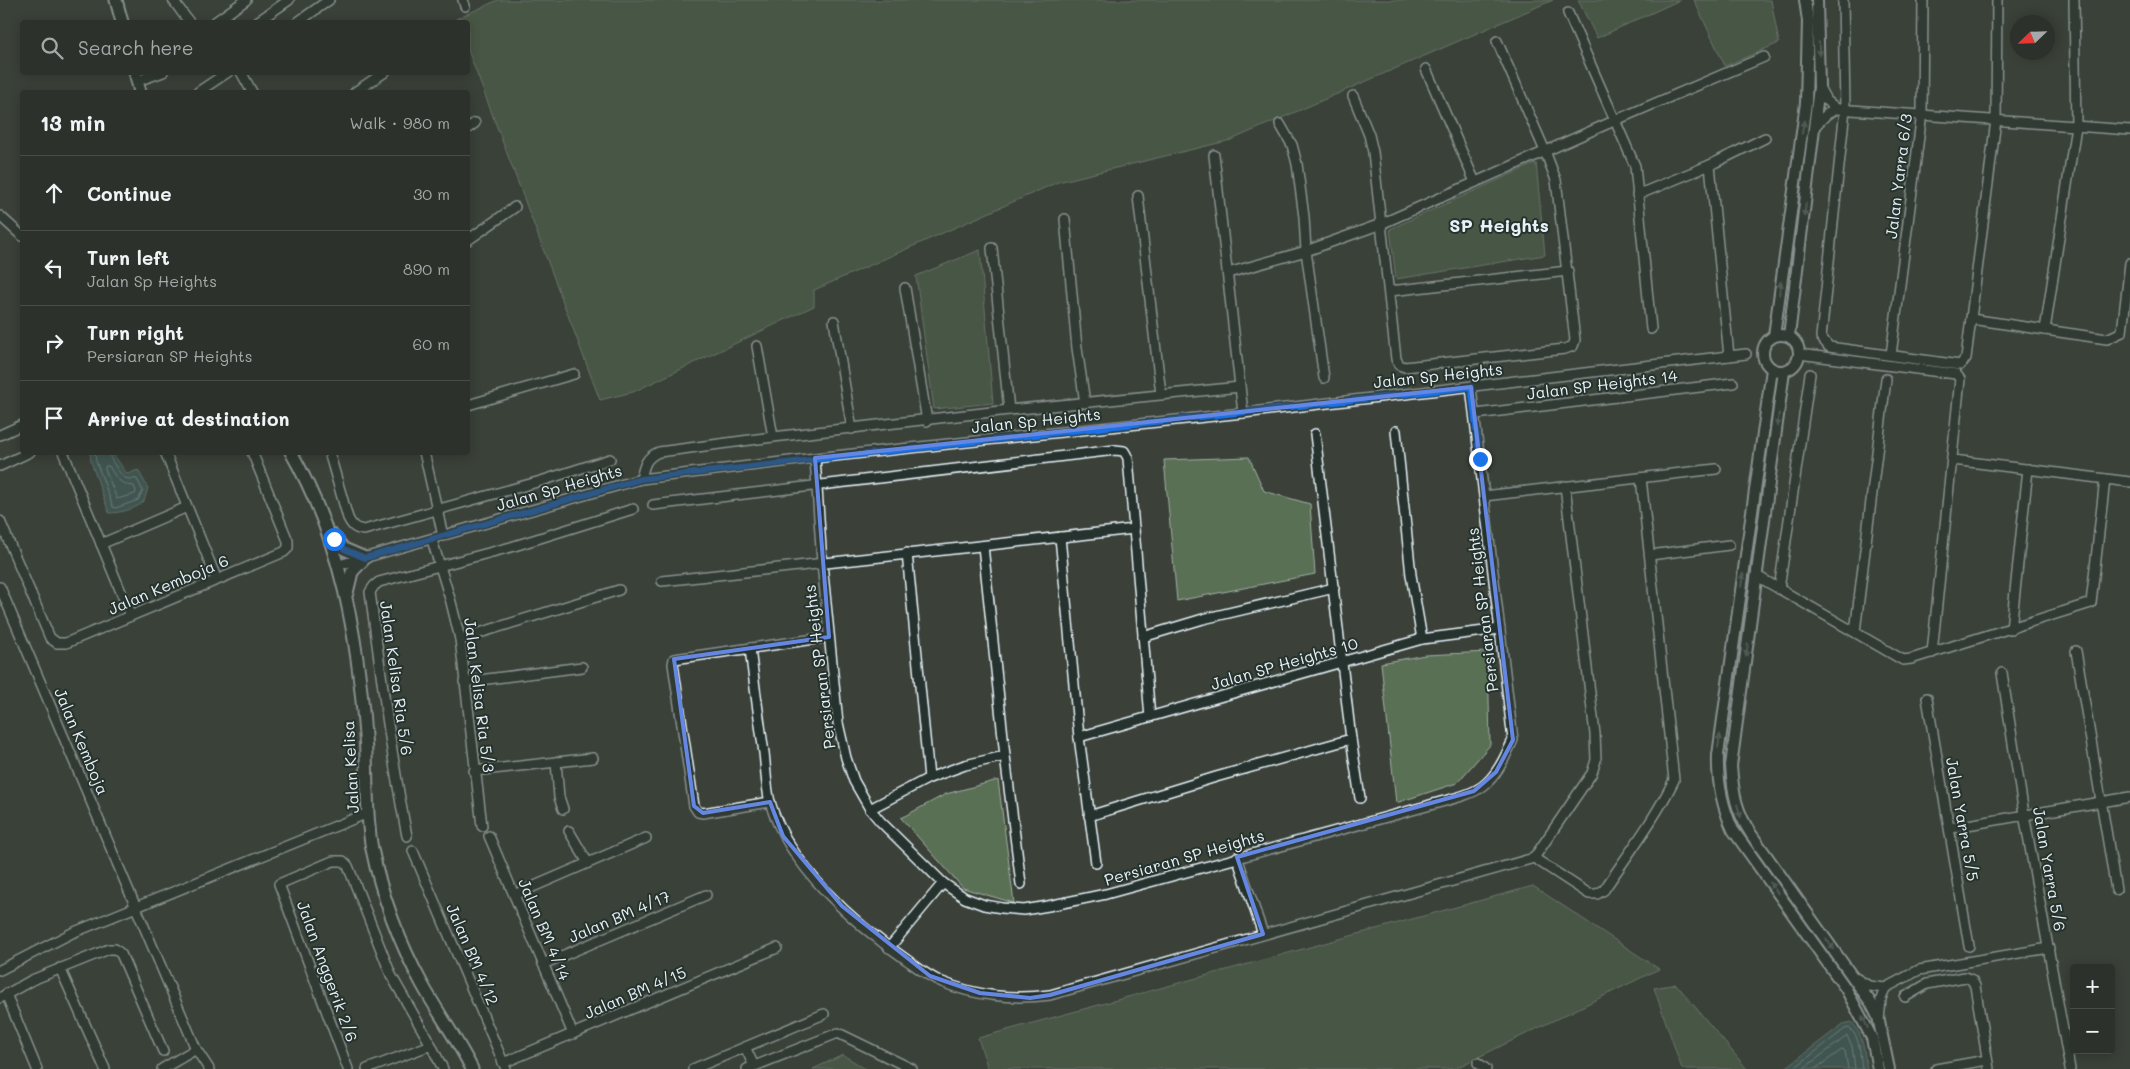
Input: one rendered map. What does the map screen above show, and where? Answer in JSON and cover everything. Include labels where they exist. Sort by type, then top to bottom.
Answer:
[{"type":"main road","points":[[116,0],[121,20]]},
{"type":"main road","points":[[136,77],[139,90]]},
{"type":"main road","name":"Jalan Kelisa","points":[[292,455],[326,528],[346,596],[360,678],[368,779],[368,813],[372,848],[378,872],[406,950],[423,987],[450,1029],[472,1069]]},
{"type":"main road","points":[[326,528],[344,549],[365,558],[352,572],[346,596]]},
{"type":"street","points":[[218,20],[246,0]]},
{"type":"street","points":[[260,20],[289,0]]},
{"type":"street","points":[[301,20],[329,0]]},
{"type":"street","points":[[1774,336],[1806,103],[1808,20],[1805,0]]},
{"type":"street","points":[[1789,336],[1820,87],[1817,0]]},
{"type":"street","points":[[1843,0],[1841,109],[1822,337],[1829,347],[1960,365],[1966,358],[1996,120],[1997,0]]},
{"type":"street","name":"Jalan Yarra 6/3","points":[[1891,355],[1921,115],[1923,0]]},
{"type":"street","points":[[2045,330],[2076,126],[2074,0]]},
{"type":"street","points":[[176,1],[187,20]]},
{"type":"street","points":[[1568,13],[1635,166],[1651,329]]},
{"type":"street","points":[[1353,96],[1371,144],[1390,291],[1396,359],[1399,365],[1406,367],[1556,351],[1573,346],[1575,340],[1568,271],[1556,180],[1497,41]]},
{"type":"street","points":[[1228,273],[1306,251],[1381,224],[1764,57]]},
{"type":"street","points":[[1426,69],[1475,182]]},
{"type":"street","points":[[201,90],[224,75]]},
{"type":"street","points":[[242,75],[251,90]]},
{"type":"street","points":[[358,90],[380,75]]},
{"type":"street","points":[[1820,87],[1826,100],[1841,109]]},
{"type":"street","points":[[1816,125],[1827,114],[1841,109],[2130,130]]},
{"type":"street","points":[[1280,124],[1292,145],[1297,164],[1304,216],[1306,251],[1324,378]]},
{"type":"street","points":[[1637,195],[1710,165],[1765,138]]},
{"type":"street","points":[[1214,155],[1243,413]]},
{"type":"street","points":[[1710,165],[1729,356]]},
{"type":"street","points":[[1138,196],[1161,394]]},
{"type":"street","points":[[470,239],[515,207]]},
{"type":"street","points":[[0,216],[20,234]]},
{"type":"street","points":[[1065,219],[1077,348],[1085,402]]},
{"type":"street","points":[[992,248],[1009,410]]},
{"type":"street","points":[[1971,319],[2108,339],[2122,332],[2130,263]]},
{"type":"street","points":[[1390,291],[1568,271]]},
{"type":"street","points":[[905,288],[927,421]]},
{"type":"street","points":[[834,321],[852,429]]},
{"type":"street","points":[[1783,334],[1789,336],[1797,344],[1799,354],[1794,366],[1784,371],[1772,369],[1767,365],[1763,353],[1767,341],[1774,336],[1783,334]]},
{"type":"street","points":[[757,346],[773,437]]},
{"type":"street","name":"Jalan Sp Heights","points":[[338,565],[432,540],[641,479],[815,458],[1243,413],[1746,354]]},
{"type":"street","points":[[1799,354],[1956,374],[1960,379],[1961,386],[1932,653]]},
{"type":"street","points":[[1772,369],[1717,772],[1723,809],[1733,830],[1846,989],[1872,1038],[1878,1069]]},
{"type":"street","points":[[1784,371],[1731,766],[1733,788],[1740,817],[1747,828],[1871,1003],[1878,1021],[1889,1069]]},
{"type":"street","points":[[470,404],[574,374]]},
{"type":"street","points":[[1779,589],[1810,374]]},
{"type":"street","points":[[1855,632],[1886,379]]},
{"type":"street","name":"Jalan SP Heights 14","points":[[1476,414],[1732,383]]},
{"type":"street","points":[[641,479],[646,461],[651,455],[659,452],[1009,410],[1240,387]]},
{"type":"street","name":"Persiaran SP Heights","points":[[815,458],[822,563],[838,723],[846,758],[854,781],[870,809],[943,883],[965,898],[984,905],[1024,910],[1106,894],[1427,806],[1474,791],[1485,785],[1506,755],[1513,740],[1476,414],[1471,387]]},
{"type":"street","points":[[0,435],[20,426]]},
{"type":"street","points":[[1396,432],[1411,575],[1422,639]]},
{"type":"street","points":[[1315,434],[1351,739],[1360,798]]},
{"type":"street","points":[[652,505],[817,487],[1115,450],[1124,451],[1128,458],[1150,717]]},
{"type":"street","points":[[0,466],[24,455]]},
{"type":"street","points":[[63,455],[130,616]]},
{"type":"street","points":[[166,455],[217,580]]},
{"type":"street","name":"Jalan Kemboja 6","points":[[0,521],[50,638],[57,644],[66,643],[284,552],[288,548],[288,541],[253,455]]},
{"type":"street","points":[[330,455],[348,518],[357,529],[364,530],[541,481],[610,459]]},
{"type":"street","points":[[425,455],[443,536]]},
{"type":"street","points":[[1953,460],[2130,482]]},
{"type":"street","points":[[1484,496],[1716,469]]},
{"type":"street","points":[[2011,629],[2028,469]]},
{"type":"street","points":[[1534,858],[1589,894],[1597,894],[1604,890],[1665,800],[1674,780],[1641,478]]},
{"type":"street","points":[[1757,576],[1903,660],[1911,659],[2091,603],[2106,479]]},
{"type":"street","points":[[750,648],[770,802],[783,836],[812,875],[842,906],[889,948],[942,982],[980,993],[1030,998],[1050,995],[1534,858],[1592,774],[1596,760],[1595,734],[1564,486]]},
{"type":"street","points":[[100,544],[188,508]]},
{"type":"street","name":"Jalan Kelisa Ria 5/6","points":[[406,836],[397,787],[370,592],[374,586],[379,582],[511,546],[633,509]]},
{"type":"street","points":[[662,581],[1134,529]]},
{"type":"street","points":[[1060,537],[1079,737],[1096,863]]},
{"type":"street","name":"Jalan Kelisa Ria 5/3","points":[[432,540],[441,565],[460,639],[474,771],[482,826]]},
{"type":"street","points":[[1650,555],[1729,545]]},
{"type":"street","points":[[983,546],[1005,756],[1021,884]]},
{"type":"street","points":[[907,553],[929,778]]},
{"type":"street","name":"Jalan Kemboja","points":[[0,587],[196,1048],[209,1069]]},
{"type":"street","points":[[1143,638],[1203,619],[1334,588]]},
{"type":"street","points":[[460,639],[619,590]]},
{"type":"street","name":"Jalan SP Heights 10","points":[[1079,737],[1245,688],[1422,639],[1500,629]]},
{"type":"street","points":[[770,802],[703,813],[698,812],[694,806],[673,664],[674,659],[829,637]]},
{"type":"street","points":[[2076,651],[2116,890]]},
{"type":"street","points":[[464,682],[582,667]]},
{"type":"street","name":"Jalan Yarra 5/6","points":[[2002,673],[2024,814],[2070,1069]]},
{"type":"street","name":"Jalan Yarra 5/5","points":[[1927,698],[1969,946]]},
{"type":"street","points":[[1089,816],[1216,777],[1351,739]]},
{"type":"street","points":[[870,809],[929,778],[965,766],[1005,756]]},
{"type":"street","points":[[474,771],[593,758]]},
{"type":"street","points":[[556,762],[559,797],[563,809]]},
{"type":"street","points":[[1950,828],[2130,797]]},
{"type":"street","points":[[0,970],[72,933],[368,813]]},
{"type":"street","points":[[569,831],[588,863]]},
{"type":"street","name":"Jalan BM 4/14","points":[[489,836],[573,1034]]},
{"type":"street","points":[[514,895],[646,838]]},
{"type":"street","name":"Jalan BM 4/12","points":[[413,851],[505,1066]]},
{"type":"street","points":[[1237,857],[1263,934]]},
{"type":"street","name":"Jalan Anggerik 2/6","points":[[348,1069],[280,884],[333,861],[343,861],[348,866],[391,975],[432,1045]]},
{"type":"street","points":[[889,948],[943,883]]},
{"type":"street","name":"Jalan BM 4/17","points":[[543,964],[706,895]]},
{"type":"street","name":"Jalan BM 4/15","points":[[505,1066],[573,1034],[777,948]]},
{"type":"street","points":[[1853,977],[1870,986],[1885,988],[1919,970],[2049,948]]},
{"type":"street","points":[[37,1069],[3,996],[60,968],[109,949],[115,949],[120,954],[163,1051]]},
{"type":"street","points":[[60,968],[105,1069]]},
{"type":"street","points":[[1905,997],[1927,984],[1965,977],[1972,980],[1975,986],[1988,1065],[1936,1069]]},
{"type":"street","points":[[1878,1021],[1881,999],[1885,988]]},
{"type":"street","points":[[693,1069],[824,1014]]},
{"type":"street","points":[[745,1047],[750,1068],[838,1033],[912,1069]]},
{"type":"street","points":[[367,1069],[432,1045],[443,1069]]},
{"type":"street","points":[[162,1069],[196,1048]]},
{"type":"street","points":[[1478,1063],[1486,1069]]},
{"type":"highlighted area","points":[[1471,387],[1513,740],[1496,772],[1474,791],[1237,857],[1263,934],[1050,995],[1030,998],[980,993],[930,976],[842,906],[783,836],[770,802],[703,813],[694,806],[674,659],[829,637],[815,458]]},
{"type":"green space","points":[[498,0],[1553,0],[1231,140],[1058,182],[814,290],[814,306],[633,392],[600,400],[470,55],[470,20],[456,19]]},
{"type":"green space","points":[[1578,0],[1680,0],[1597,38]]},
{"type":"green space","points":[[1694,0],[1771,0],[1779,43],[1725,66]]},
{"type":"green space","points":[[1536,163],[1545,255],[1396,279],[1390,229]]},
{"type":"green space","points":[[980,250],[993,403],[934,409],[916,276]]},
{"type":"green space","points":[[1249,457],[1264,491],[1310,504],[1315,574],[1177,601],[1164,460]]},
{"type":"green space","points":[[1488,652],[1490,745],[1457,783],[1396,803],[1381,663],[1425,655]]},
{"type":"green space","points":[[998,780],[1014,903],[963,888],[901,818],[946,794]]},
{"type":"green space","points":[[1533,886],[1659,969],[1454,1069],[988,1069],[978,1038]]},
{"type":"green space","points":[[1676,984],[1747,1069],[1682,1069],[1654,988]]},
{"type":"green space","points":[[843,1055],[866,1069],[813,1069]]},
{"type":"water","points":[[90,455],[113,455],[128,474],[138,470],[148,488],[144,501],[128,510],[109,513]]},
{"type":"water","points":[[1852,1022],[1861,1039],[1867,1069],[1784,1069],[1843,1024]]},
{"type":"district","name":"SP Heights","points":[[1499,225]]},
{"type":"route","points":[[334,539],[352,554],[365,558],[641,479],[815,458],[1471,387],[1476,414],[1480,459]]}]
